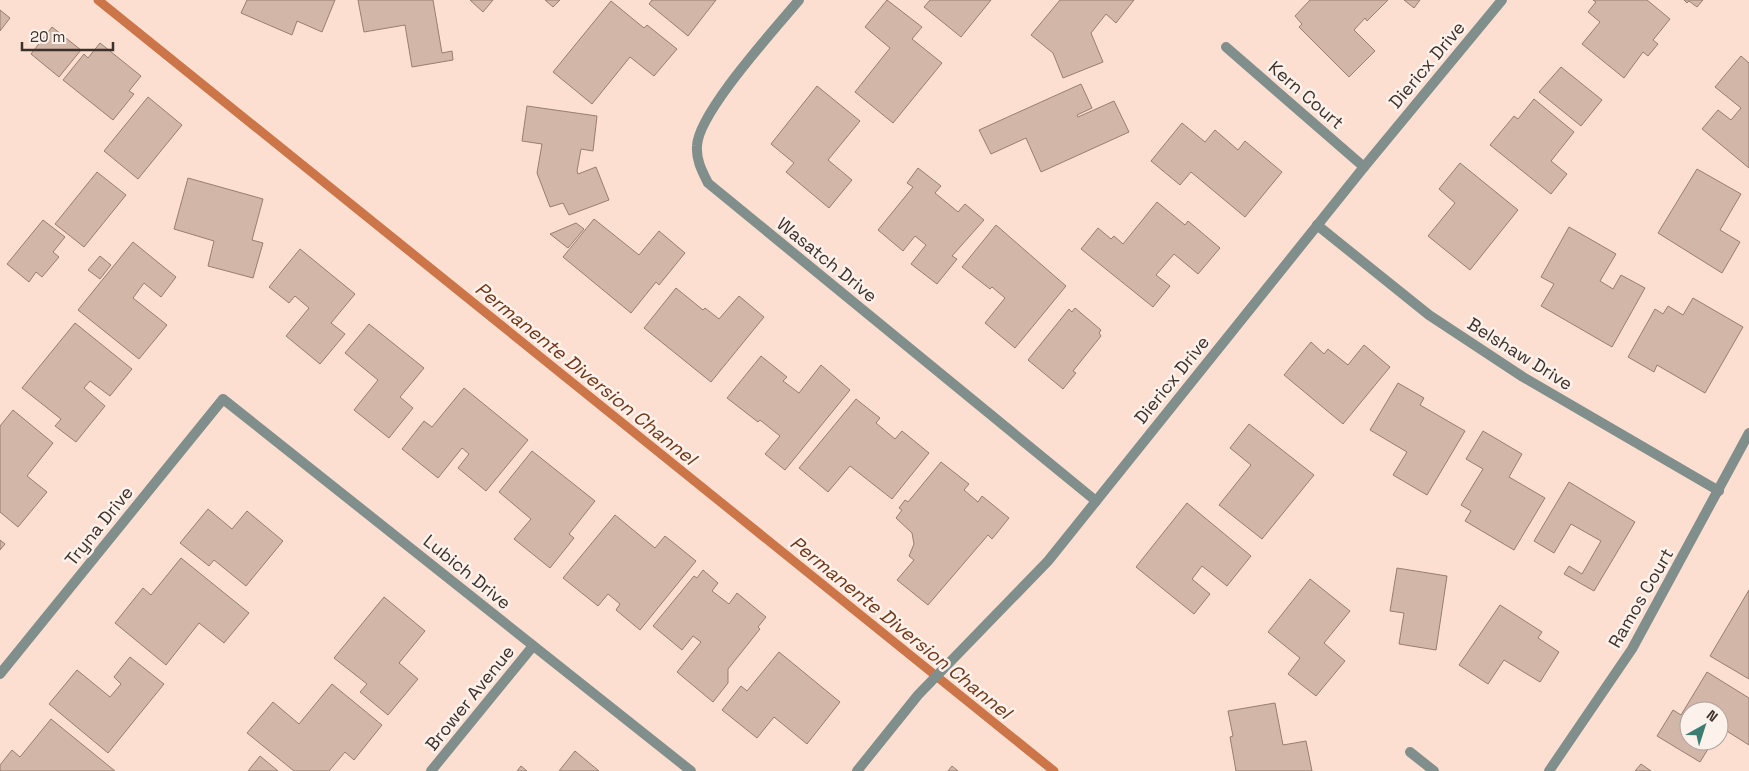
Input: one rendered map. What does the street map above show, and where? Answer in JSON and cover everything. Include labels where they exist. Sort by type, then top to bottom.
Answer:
[{"type":"street","name":"Wasatch Drive","points":[[799,0],[724,93],[700,130],[696,146],[699,166],[708,183],[1096,501]]},
{"type":"street","name":"Diericx Drive","points":[[857,771],[918,695],[1048,561],[1317,225],[1502,0]]},
{"type":"street","name":"Kern Court","points":[[1226,47],[1364,167]]},
{"type":"street","name":"Belshaw Drive","points":[[1317,225],[1437,320],[1523,377],[1719,491]]},
{"type":"street","name":"Lubich Drive","points":[[223,399],[691,771]]},
{"type":"street","name":"Tryna Drive","points":[[0,674],[223,399]]},
{"type":"street","name":"Ramos Court","points":[[1549,771],[1632,649],[1749,434]]},
{"type":"street","name":"Brower Avenue","points":[[432,771],[533,646]]},
{"type":"street","points":[[1410,752],[1434,771]]},
{"type":"building","points":[[247,0],[335,0],[322,32],[297,21],[292,35],[241,13]]},
{"type":"building","points":[[358,0],[433,0],[442,53],[452,51],[453,60],[412,67],[405,25],[364,32]]},
{"type":"building","points":[[470,0],[493,0],[483,12]]},
{"type":"building","points":[[545,0],[560,0],[553,7]]},
{"type":"building","points":[[652,0],[716,0],[688,36],[649,4]]},
{"type":"building","points":[[887,0],[922,27],[912,39],[942,63],[893,123],[855,92],[890,48],[865,27]]},
{"type":"building","points":[[930,0],[991,0],[961,37],[924,7]]},
{"type":"building","points":[[1060,0],[1134,0],[1116,23],[1106,14],[1091,33],[1103,62],[1063,78],[1053,53],[1031,35]]},
{"type":"building","points":[[1310,0],[1388,0],[1367,21],[1365,18],[1354,30],[1375,51],[1349,77],[1299,27],[1302,24],[1295,16]]},
{"type":"building","points":[[1404,0],[1420,0],[1414,8]]},
{"type":"building","points":[[1593,0],[1647,0],[1670,19],[1653,40],[1658,44],[1648,56],[1643,52],[1624,78],[1582,44],[1600,22],[1588,12],[1596,2]]},
{"type":"building","points":[[1684,0],[1703,0],[1697,7]]},
{"type":"building","points":[[611,1],[644,28],[647,25],[677,49],[654,76],[630,57],[592,104],[553,72]]},
{"type":"building","points":[[0,10],[10,18],[0,31]]},
{"type":"building","points":[[52,27],[81,50],[59,77],[31,54]]},
{"type":"building","points":[[100,43],[141,76],[129,91],[134,94],[113,120],[63,80],[84,54],[88,58]]},
{"type":"building","points":[[1741,56],[1749,63],[1749,168],[1702,129],[1718,110],[1731,120],[1741,108],[1715,87]]},
{"type":"building","points":[[1561,67],[1602,100],[1581,126],[1539,92]]},
{"type":"building","points":[[1081,84],[1092,108],[1077,115],[1078,117],[1114,101],[1129,132],[1041,172],[1026,138],[991,154],[979,130]]},
{"type":"building","points":[[817,86],[860,121],[828,160],[852,180],[829,208],[786,172],[794,163],[771,144]]},
{"type":"building","points":[[148,97],[182,125],[138,179],[104,151]]},
{"type":"building","points":[[1534,99],[1574,132],[1551,161],[1567,174],[1551,194],[1490,145],[1514,116],[1518,119]]},
{"type":"building","points":[[527,106],[597,116],[593,151],[581,149],[577,171],[578,174],[596,167],[609,200],[569,215],[563,203],[550,207],[537,173],[542,144],[522,141]]},
{"type":"building","points":[[1182,123],[1205,142],[1215,130],[1238,150],[1245,141],[1282,172],[1245,217],[1191,172],[1180,185],[1151,161]]},
{"type":"building","points":[[1460,163],[1518,210],[1470,270],[1428,236],[1455,203],[1439,189]]},
{"type":"building","points":[[918,168],[941,186],[935,193],[958,212],[965,204],[984,220],[952,256],[957,259],[937,284],[911,264],[926,245],[915,236],[903,251],[878,230],[913,187],[907,183]]},
{"type":"building","points":[[1697,169],[1741,194],[1720,230],[1740,242],[1722,273],[1658,233]]},
{"type":"building","points":[[97,172],[126,195],[84,247],[55,224]]},
{"type":"building","points":[[188,178],[263,199],[252,240],[263,243],[253,278],[208,266],[214,241],[174,229]]},
{"type":"building","points":[[1157,202],[1185,225],[1188,221],[1220,248],[1198,274],[1174,254],[1156,275],[1170,286],[1153,307],[1081,249],[1098,228],[1111,239],[1114,236],[1123,244]]},
{"type":"building","points":[[594,219],[639,255],[659,231],[685,253],[659,285],[656,282],[631,313],[563,257]]},
{"type":"building","points":[[43,220],[65,237],[53,252],[59,257],[42,277],[36,272],[29,282],[7,264]]},
{"type":"building","points":[[576,223],[584,229],[568,248],[550,234]]},
{"type":"building","points":[[996,225],[1066,286],[1015,348],[985,323],[1005,298],[962,267]]},
{"type":"building","points":[[1569,227],[1616,254],[1600,281],[1613,289],[1621,275],[1645,288],[1612,347],[1541,306],[1554,284],[1541,277]]},
{"type":"building","points":[[133,242],[176,277],[161,297],[144,283],[133,298],[167,325],[139,359],[78,310]]},
{"type":"building","points":[[300,249],[355,294],[331,323],[345,334],[320,364],[286,336],[309,308],[295,296],[289,303],[269,287]]},
{"type":"building","points":[[100,256],[111,265],[100,279],[88,270]]},
{"type":"building","points":[[676,288],[703,310],[705,308],[719,319],[739,296],[764,317],[711,382],[644,328]]},
{"type":"building","points":[[1693,298],[1743,327],[1705,393],[1657,365],[1654,372],[1628,357],[1655,309],[1663,314],[1668,306],[1683,315]]},
{"type":"building","points":[[1075,308],[1101,330],[1099,333],[1101,336],[1073,371],[1076,373],[1063,389],[1028,360],[1069,309],[1072,312]]},
{"type":"building","points":[[75,323],[132,369],[110,396],[90,381],[84,388],[105,406],[76,442],[55,426],[61,419],[22,388]]},
{"type":"building","points":[[369,324],[424,368],[400,397],[413,408],[389,438],[354,410],[378,380],[345,353]]},
{"type":"building","points":[[1311,342],[1324,354],[1328,349],[1348,365],[1364,345],[1390,367],[1343,424],[1284,375]]},
{"type":"building","points":[[761,356],[787,377],[783,381],[799,393],[821,365],[850,390],[785,470],[765,454],[780,436],[727,398]]},
{"type":"building","points":[[1398,383],[1424,398],[1420,405],[1465,431],[1427,495],[1393,475],[1407,452],[1370,430]]},
{"type":"building","points":[[464,388],[528,440],[486,491],[458,468],[469,454],[462,448],[438,478],[402,449],[424,421],[432,427]]},
{"type":"building","points":[[856,399],[880,418],[876,423],[895,439],[902,431],[929,453],[892,499],[850,466],[828,492],[799,468]]},
{"type":"building","points":[[13,410],[53,443],[27,476],[47,492],[18,527],[0,512],[0,426]]},
{"type":"building","points":[[1249,424],[1314,475],[1262,539],[1219,505],[1251,465],[1230,448]]},
{"type":"building","points":[[1483,431],[1522,454],[1509,477],[1545,498],[1514,550],[1465,521],[1471,511],[1461,505],[1483,469],[1466,459]]},
{"type":"building","points":[[532,451],[595,501],[569,534],[574,538],[550,568],[514,539],[531,519],[499,492]]},
{"type":"building","points":[[941,462],[969,484],[964,490],[978,502],[982,496],[1009,518],[992,539],[988,535],[928,605],[897,580],[914,560],[909,556],[914,544],[912,533],[896,518],[902,510],[899,508],[905,500],[908,502]]},
{"type":"building","points":[[1569,482],[1635,522],[1594,591],[1564,574],[1569,566],[1582,574],[1601,541],[1571,524],[1554,553],[1534,541]]},
{"type":"building","points":[[1187,503],[1251,556],[1227,586],[1202,566],[1192,579],[1210,594],[1194,614],[1136,567]]},
{"type":"building","points":[[208,509],[232,529],[247,511],[283,541],[246,586],[214,560],[209,566],[180,543]]},
{"type":"building","points":[[615,515],[655,548],[665,536],[696,561],[640,630],[616,610],[620,604],[608,594],[598,606],[563,578]]},
{"type":"building","points":[[0,540],[5,544],[0,550]]},
{"type":"building","points":[[181,558],[249,613],[224,643],[199,623],[166,665],[115,623],[143,588],[151,595]]},
{"type":"building","points":[[1397,568],[1447,576],[1436,650],[1399,644],[1404,613],[1390,611]]},
{"type":"building","points":[[703,570],[718,583],[712,591],[729,604],[737,593],[766,617],[758,627],[760,629],[728,669],[728,683],[713,702],[677,672],[701,642],[693,636],[682,650],[653,626],[694,576],[697,578]]},
{"type":"building","points":[[1310,579],[1350,611],[1324,643],[1345,661],[1316,696],[1288,674],[1300,658],[1268,632]]},
{"type":"building","points":[[1749,590],[1749,679],[1710,656]]},
{"type":"building","points":[[384,597],[425,631],[399,663],[418,679],[388,715],[360,692],[367,684],[334,658]]},
{"type":"building","points":[[1500,605],[1542,632],[1538,638],[1559,652],[1540,682],[1504,660],[1488,684],[1459,665]]},
{"type":"building","points":[[779,652],[840,702],[807,744],[774,717],[757,738],[722,710],[741,686],[747,691]]},
{"type":"building","points":[[130,657],[164,684],[108,753],[49,704],[77,670],[110,697],[121,684],[114,677]]},
{"type":"building","points":[[1707,672],[1749,698],[1749,745],[1729,732],[1729,701],[1689,701]]},
{"type":"building","points":[[332,684],[382,725],[354,760],[345,752],[329,771],[294,771],[247,733],[273,702],[299,724]]},
{"type":"building","points":[[1275,703],[1283,745],[1306,741],[1312,771],[1236,771],[1230,737],[1233,736],[1228,711]]},
{"type":"building","points":[[1673,710],[1679,714],[1679,749],[1657,736]]},
{"type":"building","points":[[51,719],[115,771],[0,771],[0,765],[12,750],[20,757]]},
{"type":"building","points":[[575,751],[599,771],[559,771]]},
{"type":"building","points":[[1682,751],[1707,751],[1700,762]]},
{"type":"building","points":[[260,756],[278,771],[248,771]]},
{"type":"building","points":[[1641,764],[1651,771],[1635,771]]},
{"type":"building","points":[[521,766],[527,771],[517,771]]},
{"type":"building","points":[[952,766],[958,771],[948,771]]},
{"type":"waterway","name":"Permanente Diversion Channel","points":[[98,0],[1054,771]]}]
